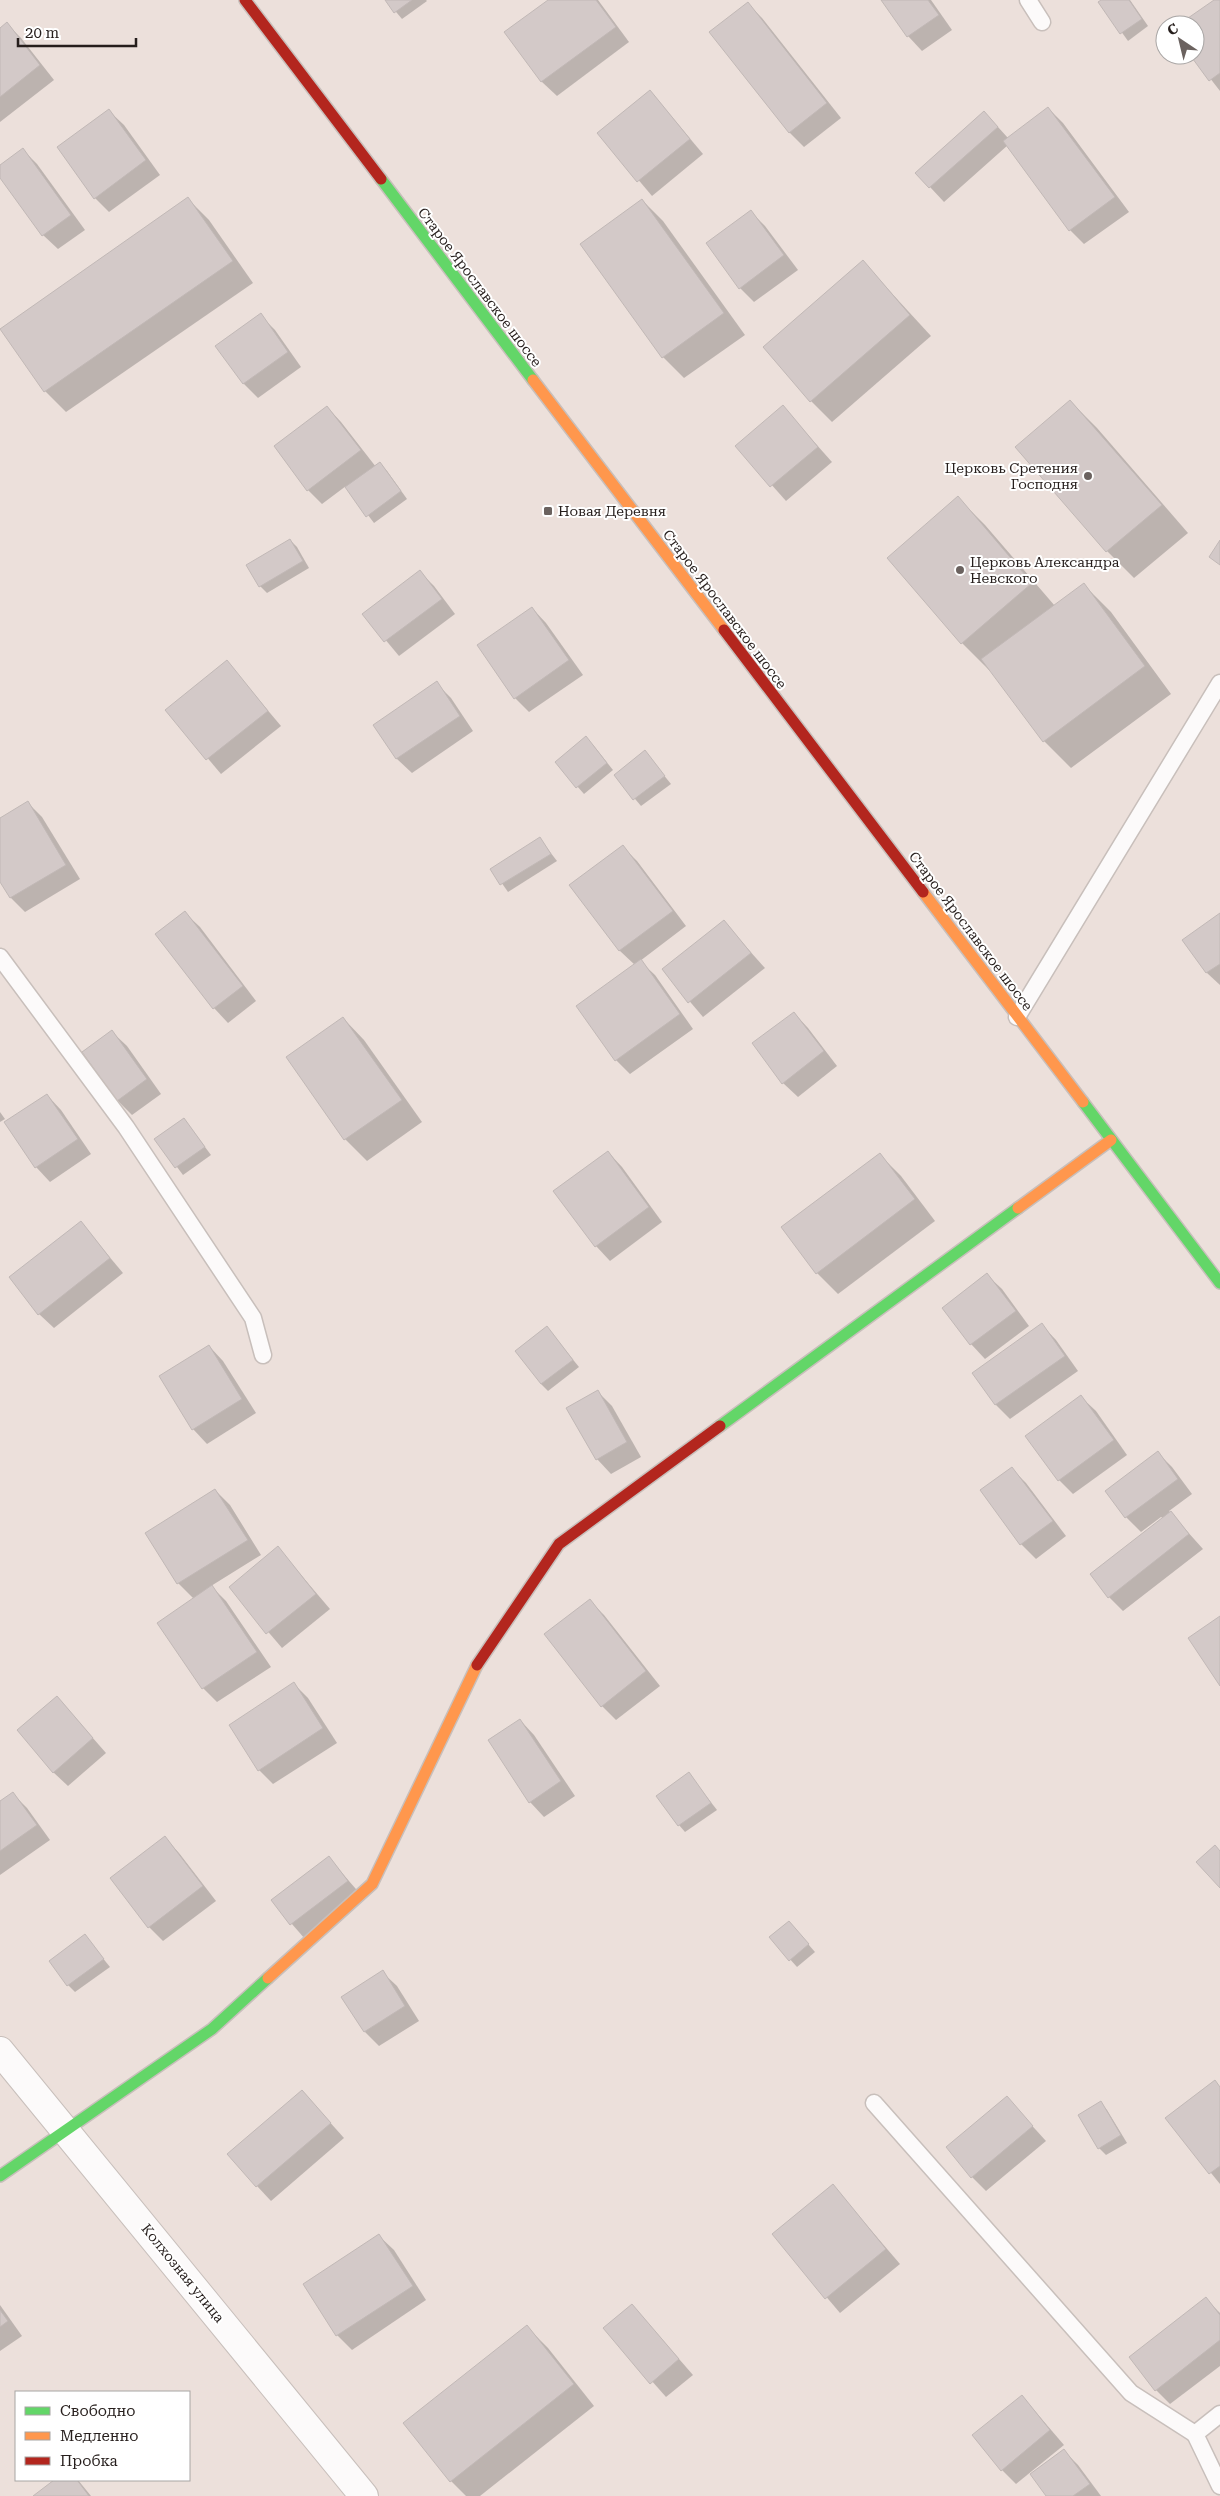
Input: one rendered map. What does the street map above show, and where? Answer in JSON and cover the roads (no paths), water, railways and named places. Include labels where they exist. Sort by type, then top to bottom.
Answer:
[{"type":"main road","name":"Старое Ярославское шоссе","points":[[245,0],[1220,1283]]},
{"type":"main road","points":[[0,2176],[212,2029],[372,1884],[478,1662],[558,1544],[1111,1140]]},
{"type":"street","name":"Колхозная улица","points":[[0,2051],[364,2496]]},
{"type":"lane","points":[[1028,0],[1042,22]]},
{"type":"lane","points":[[1017,1017],[1220,683]]},
{"type":"lane","points":[[0,957],[126,1127],[248,1310],[253,1318],[263,1355]]},
{"type":"lane","points":[[874,2103],[1131,2393],[1195,2434],[1220,2486]]},
{"type":"lane","points":[[1195,2434],[1220,2414]]},
{"type":"place","name":"Церковь Сретения Господня","points":[[1088,476]]},
{"type":"place","name":"Новая Деревня","points":[[548,511]]},
{"type":"place","name":"Церковь Александра Невского","points":[[960,570]]}]
